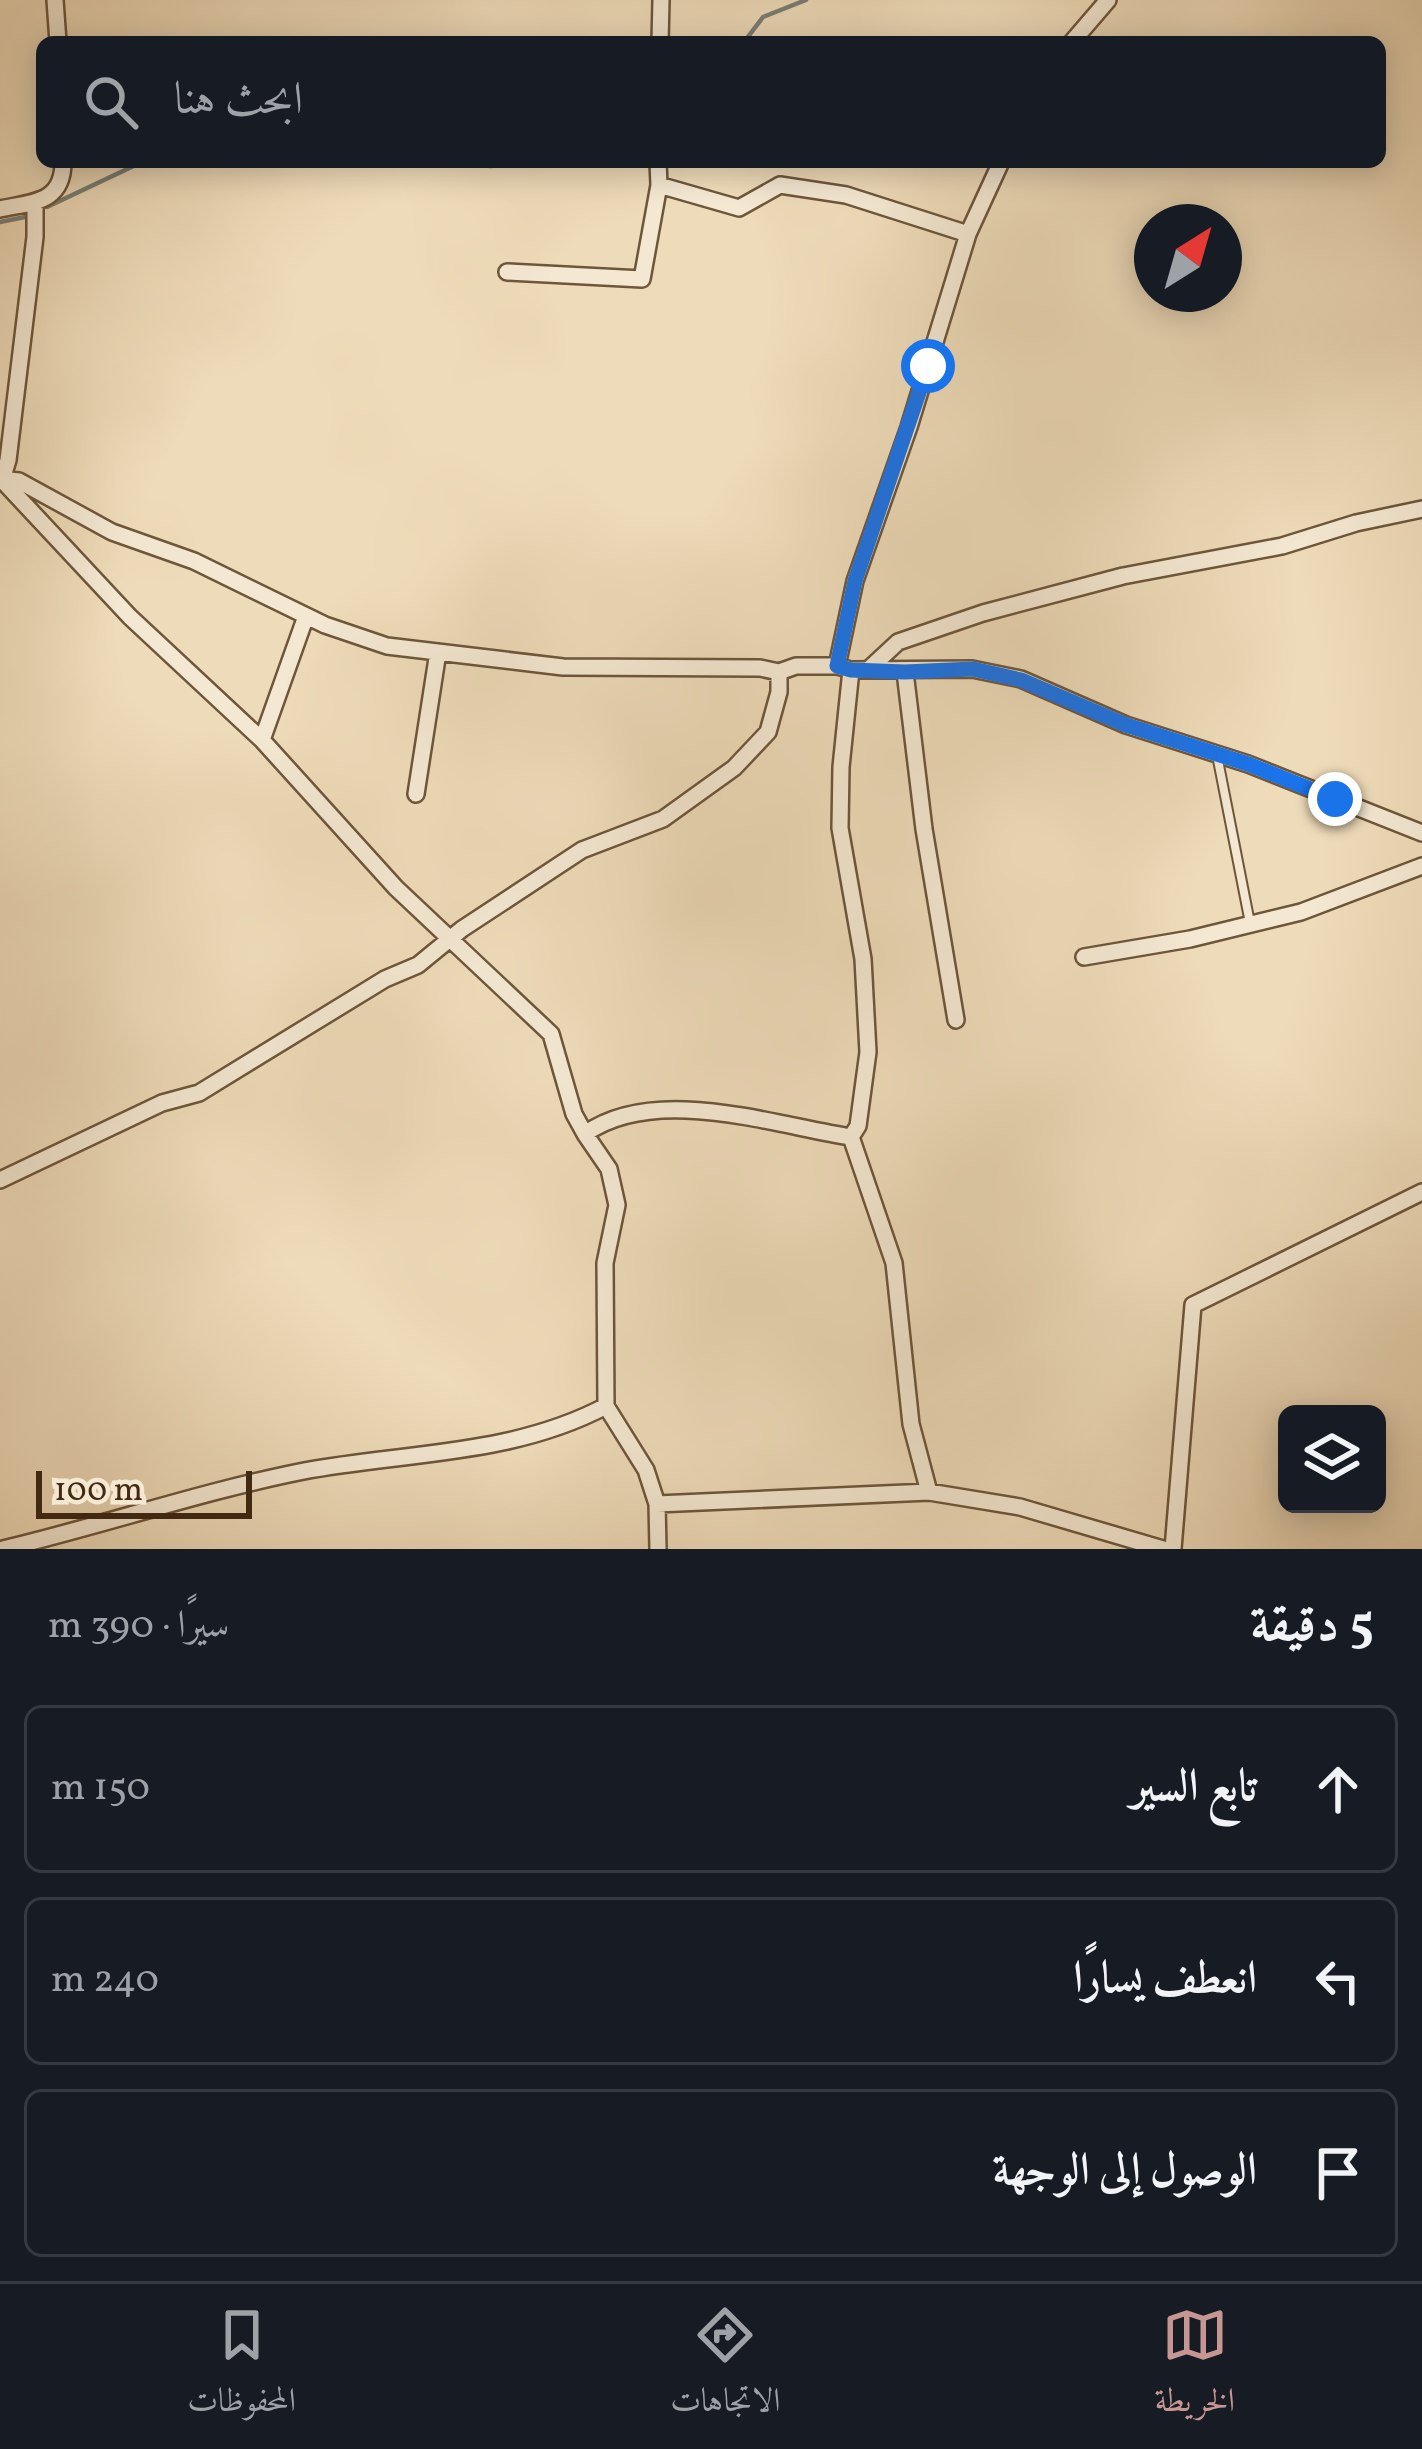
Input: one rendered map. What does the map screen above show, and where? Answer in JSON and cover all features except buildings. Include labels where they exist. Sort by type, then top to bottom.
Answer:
[{"type":"street","points":[[55,0],[58,36]]},
{"type":"street","points":[[661,0],[661,36]]},
{"type":"street","points":[[1077,36],[1108,0]]},
{"type":"street","points":[[0,208],[35,202],[58,190],[63,168]]},
{"type":"street","points":[[507,272],[642,279],[658,168]]},
{"type":"street","points":[[851,1137],[858,1126],[868,1052],[863,959],[840,828],[844,668],[855,581],[909,427],[968,234],[997,168]]},
{"type":"street","points":[[659,185],[740,208],[780,184],[824,191],[968,234]]},
{"type":"street","points":[[1,479],[8,460],[31,285],[35,202]]},
{"type":"street","points":[[1,479],[34,487],[112,532],[194,561],[306,616],[370,641],[563,667],[779,672],[796,666],[905,672],[973,669],[1021,680],[1126,725],[1217,754],[1422,833]]},
{"type":"street","points":[[1,479],[130,617],[262,740],[396,888],[551,1034],[568,1099],[609,1169],[616,1205],[604,1285],[606,1406],[637,1451],[657,1504],[658,1549]]},
{"type":"street","points":[[871,668],[898,642],[982,613],[1124,576],[1282,546],[1422,509]]},
{"type":"street","points":[[262,740],[306,616]]},
{"type":"street","points":[[416,794],[438,652]]},
{"type":"street","points":[[0,1180],[162,1103],[200,1094],[385,979],[418,965],[572,856],[662,819],[734,768],[768,732],[779,692],[779,672]]},
{"type":"street","points":[[905,672],[924,829],[956,1020]]},
{"type":"street","points":[[1084,957],[1301,912],[1422,866]]},
{"type":"street","points":[[585,1134],[611,1119],[664,1109],[851,1137]]},
{"type":"street","points":[[851,1137],[894,1263],[910,1424],[929,1492]]},
{"type":"street","points":[[1173,1549],[1193,1305],[1422,1192]]},
{"type":"street","points":[[3,1549],[302,1472],[446,1455],[513,1441],[606,1406]]},
{"type":"street","points":[[657,1504],[929,1492],[1020,1507],[1162,1549]]},
{"type":"lane","points":[[1217,754],[1251,924]]},
{"type":"waterway","points":[[749,36],[763,17],[806,0]]},
{"type":"waterway","points":[[47,207],[129,168]]},
{"type":"waterway","points":[[0,222],[30,216]]},
{"type":"route","points":[[928,366],[855,581],[837,666],[905,672],[973,669],[1021,680],[1126,725],[1248,764],[1335,799]]}]
